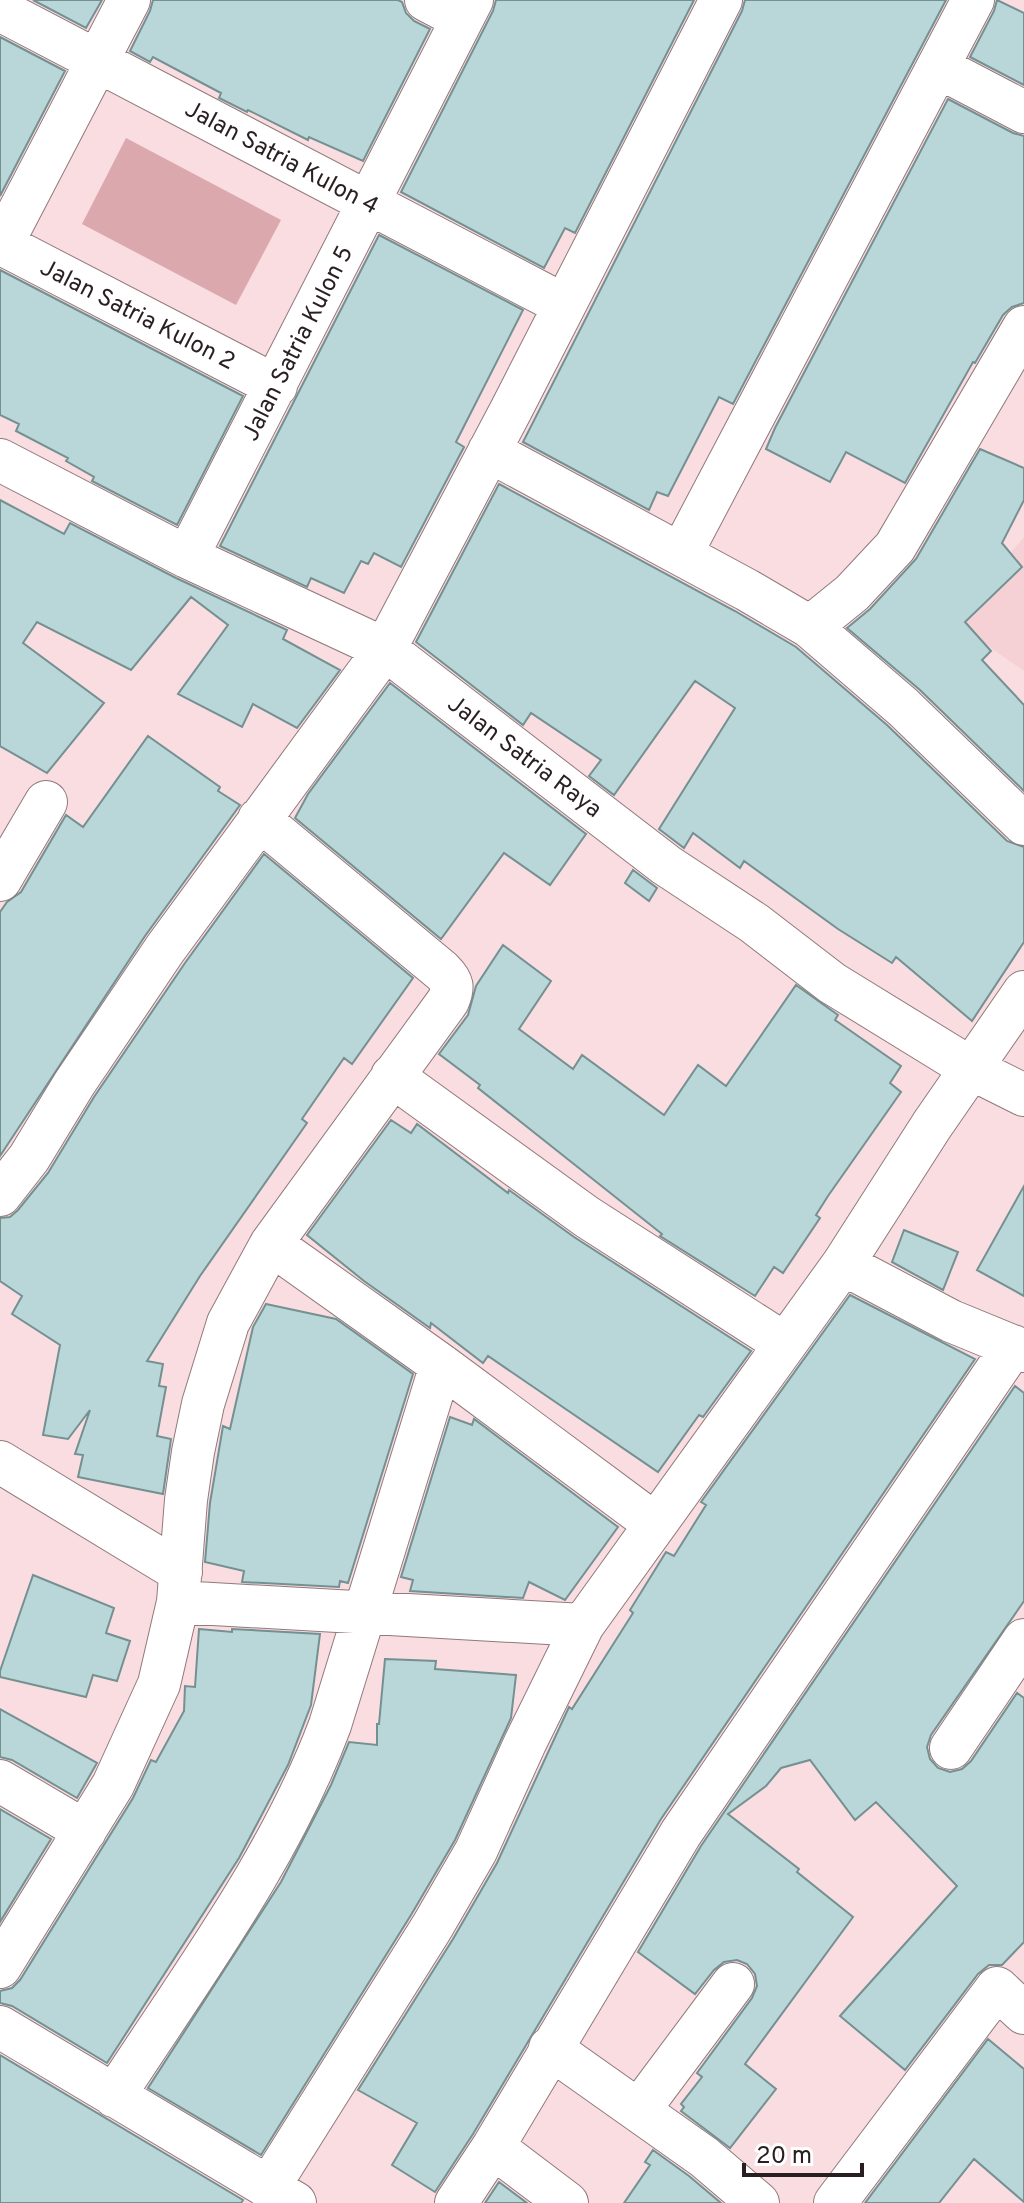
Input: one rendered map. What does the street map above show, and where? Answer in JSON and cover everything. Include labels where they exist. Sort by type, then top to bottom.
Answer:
[{"type":"street","points":[[1,243],[129,0]]},
{"type":"street","points":[[0,1195],[29,1158],[156,961],[385,649],[721,0]]},
{"type":"street","points":[[681,554],[973,0]]},
{"type":"street","name":"Jalan Satria Kulon 5","points":[[187,557],[369,203],[453,6]]},
{"type":"street","name":"Jalan Satria Kulon 4","points":[[0,10],[564,305]]},
{"type":"street","points":[[938,67],[1024,112]]},
{"type":"street","name":"Jalan Satria Kulon 2","points":[[1,243],[276,386]]},
{"type":"street","points":[[810,627],[852,593],[895,547],[1024,327]]},
{"type":"street","points":[[489,451],[810,627],[903,707],[1024,824]]},
{"type":"street","name":"Jalan Satria Raya","points":[[0,460],[187,557],[385,649],[666,865],[754,923],[832,983],[972,1069],[1024,1095]]},
{"type":"street","points":[[0,880],[46,802]]},
{"type":"street","points":[[0,1967],[113,1785],[159,1684],[180,1587],[186,1500],[203,1404],[228,1323],[271,1244],[453,990],[450,978],[259,819]]},
{"type":"street","points":[[0,2027],[282,2195],[476,1851],[583,1625],[843,1264],[932,1125],[1024,992]]},
{"type":"street","points":[[392,1076],[587,1217],[785,1344]]},
{"type":"street","points":[[271,1244],[655,1524]]},
{"type":"street","points":[[456,2203],[493,2147],[681,1833],[1019,1349],[951,1321],[843,1264]]},
{"type":"street","points":[[114,2096],[237,1907],[314,1770],[441,1365]]},
{"type":"street","points":[[0,1462],[180,1587],[364,1612],[583,1625]]},
{"type":"street","points":[[951,1748],[1024,1640]]},
{"type":"street","points":[[0,1781],[85,1831]]},
{"type":"street","points":[[639,2110],[733,1984]]},
{"type":"street","points":[[835,2203],[997,1988],[1024,2013]]},
{"type":"street","points":[[550,2048],[704,2157],[758,2203]]},
{"type":"street","points":[[493,2147],[567,2203]]},
{"type":"shaded area","points":[[126,138],[281,220],[236,305],[82,224]]},
{"type":"shaded area","points":[[1024,537],[1024,671],[952,621]]},
{"type":"building","points":[[33,0],[102,0],[86,28]]},
{"type":"building","points":[[153,0],[398,0],[414,21],[430,29],[363,161],[247,112],[219,98],[221,93],[153,57],[150,62],[130,51]]},
{"type":"building","points":[[496,0],[694,0],[575,233],[565,228],[544,268],[401,192]]},
{"type":"building","points":[[745,0],[946,0],[733,404],[719,397],[668,496],[657,492],[649,510],[523,442]]},
{"type":"building","points":[[997,0],[1024,13],[1024,85],[970,57]]},
{"type":"building","points":[[0,37],[65,71],[0,196]]},
{"type":"building","points":[[948,99],[1024,136],[1024,303],[1012,307],[1003,315],[905,483],[846,452],[830,482],[766,449]]},
{"type":"building","points":[[379,235],[523,310],[456,442],[464,447],[401,567],[374,553],[368,564],[361,561],[344,593],[311,578],[307,587],[220,546]]},
{"type":"building","points":[[0,270],[243,396],[177,525],[92,481],[94,477],[66,461],[68,458],[16,431],[19,424],[0,415]]},
{"type":"building","points":[[980,449],[1024,468],[1024,500],[1002,543],[1022,567],[965,622],[991,651],[982,660],[1024,705],[1024,791],[920,690],[847,628],[870,609],[916,559]]},
{"type":"building","points":[[499,484],[796,647],[887,725],[1007,841],[1024,847],[1024,942],[972,1021],[896,957],[892,963],[838,929],[744,861],[740,868],[693,833],[684,848],[659,829],[735,708],[695,681],[614,795],[589,776],[601,760],[531,713],[523,725],[416,642]]},
{"type":"building","points":[[0,500],[64,534],[70,523],[176,578],[287,630],[283,639],[340,670],[297,728],[253,704],[242,727],[178,694],[228,625],[191,597],[131,670],[37,622],[23,643],[104,703],[47,773],[0,746]]},
{"type":"building","points":[[390,683],[586,834],[550,885],[504,853],[441,939],[295,818],[308,794]]},
{"type":"building","points":[[148,736],[220,787],[218,791],[240,805],[145,936],[0,1156],[0,912],[7,902],[21,892],[66,815],[83,827]]},
{"type":"building","points":[[264,854],[413,978],[352,1064],[344,1058],[302,1119],[307,1123],[200,1276],[147,1361],[163,1364],[159,1386],[166,1387],[157,1436],[171,1439],[163,1494],[78,1477],[83,1455],[75,1454],[90,1410],[68,1439],[43,1435],[60,1345],[12,1314],[22,1296],[0,1281],[0,1218],[10,1217],[18,1210],[48,1173],[94,1097]]},
{"type":"building","points":[[633,870],[657,888],[649,901],[625,883]]},
{"type":"building","points":[[503,945],[551,981],[519,1029],[573,1069],[582,1055],[664,1115],[698,1065],[726,1086],[796,985],[838,1015],[835,1020],[901,1066],[890,1083],[901,1092],[828,1196],[816,1215],[820,1218],[783,1273],[774,1267],[755,1296],[660,1236],[662,1234],[439,1054],[468,1015],[476,986]]},
{"type":"building","points":[[391,1120],[411,1133],[417,1124],[508,1193],[509,1190],[574,1237],[751,1351],[658,1472],[488,1356],[483,1363],[431,1323],[430,1328],[307,1235]]},
{"type":"building","points":[[1024,1186],[1024,1296],[977,1270]]},
{"type":"building","points":[[904,1230],[958,1252],[943,1290],[892,1262]]},
{"type":"building","points":[[850,1295],[975,1359],[661,1819],[473,2134],[435,2192],[392,2165],[417,2123],[358,2090],[497,1863],[569,1707],[572,1709],[633,1613],[630,1610],[666,1552],[674,1556],[706,1505],[701,1502]]},
{"type":"building","points":[[266,1304],[336,1319],[413,1374],[348,1583],[340,1581],[339,1587],[242,1582],[244,1571],[205,1562],[210,1503],[223,1426],[230,1429],[253,1327]]},
{"type":"building","points":[[1015,1386],[1024,1393],[1024,1601],[931,1735],[927,1747],[930,1759],[938,1768],[950,1772],[962,1769],[971,1761],[1017,1693],[1024,1698],[1024,1942],[1002,1965],[989,1965],[978,1974],[905,2070],[840,2016],[957,1886],[876,1802],[855,1820],[810,1760],[781,1768],[766,1786],[728,1814],[799,1869],[797,1872],[853,1917],[745,2064],[776,2089],[730,2148],[681,2111],[684,2107],[681,2104],[702,2077],[697,2073],[752,1998],[757,1986],[755,1974],[747,1964],[737,1960],[724,1962],[695,1994],[638,1952],[701,1846]]},
{"type":"building","points":[[450,1417],[472,1425],[474,1419],[618,1527],[565,1600],[529,1582],[523,1598],[410,1591],[413,1580],[401,1577]]},
{"type":"building","points":[[33,1575],[114,1608],[106,1633],[130,1641],[117,1681],[93,1675],[86,1697],[0,1677]]},
{"type":"building","points":[[199,1629],[320,1634],[311,1705],[288,1765],[239,1858],[107,2063],[12,2006],[0,2003],[0,1991],[12,1988],[20,1980],[133,1798],[151,1760],[156,1762],[184,1711],[185,1686],[195,1687]]},
{"type":"building","points":[[385,1659],[436,1661],[435,1669],[516,1675],[511,1718],[455,1840],[261,2155],[148,2088],[281,1882],[331,1785],[349,1742],[377,1745]]},
{"type":"building","points":[[0,1709],[97,1763],[77,1798],[12,1760],[0,1757]]},
{"type":"building","points":[[0,1809],[51,1839],[0,1922]]},
{"type":"building","points":[[988,2039],[1024,2069],[1024,2202],[974,2159],[939,2203],[865,2203]]},
{"type":"building","points":[[0,2055],[243,2200],[241,2203],[0,2203]]},
{"type":"building","points":[[653,2150],[721,2203],[624,2203],[650,2165],[645,2162]]},
{"type":"building","points":[[499,2182],[527,2203],[485,2203]]}]
